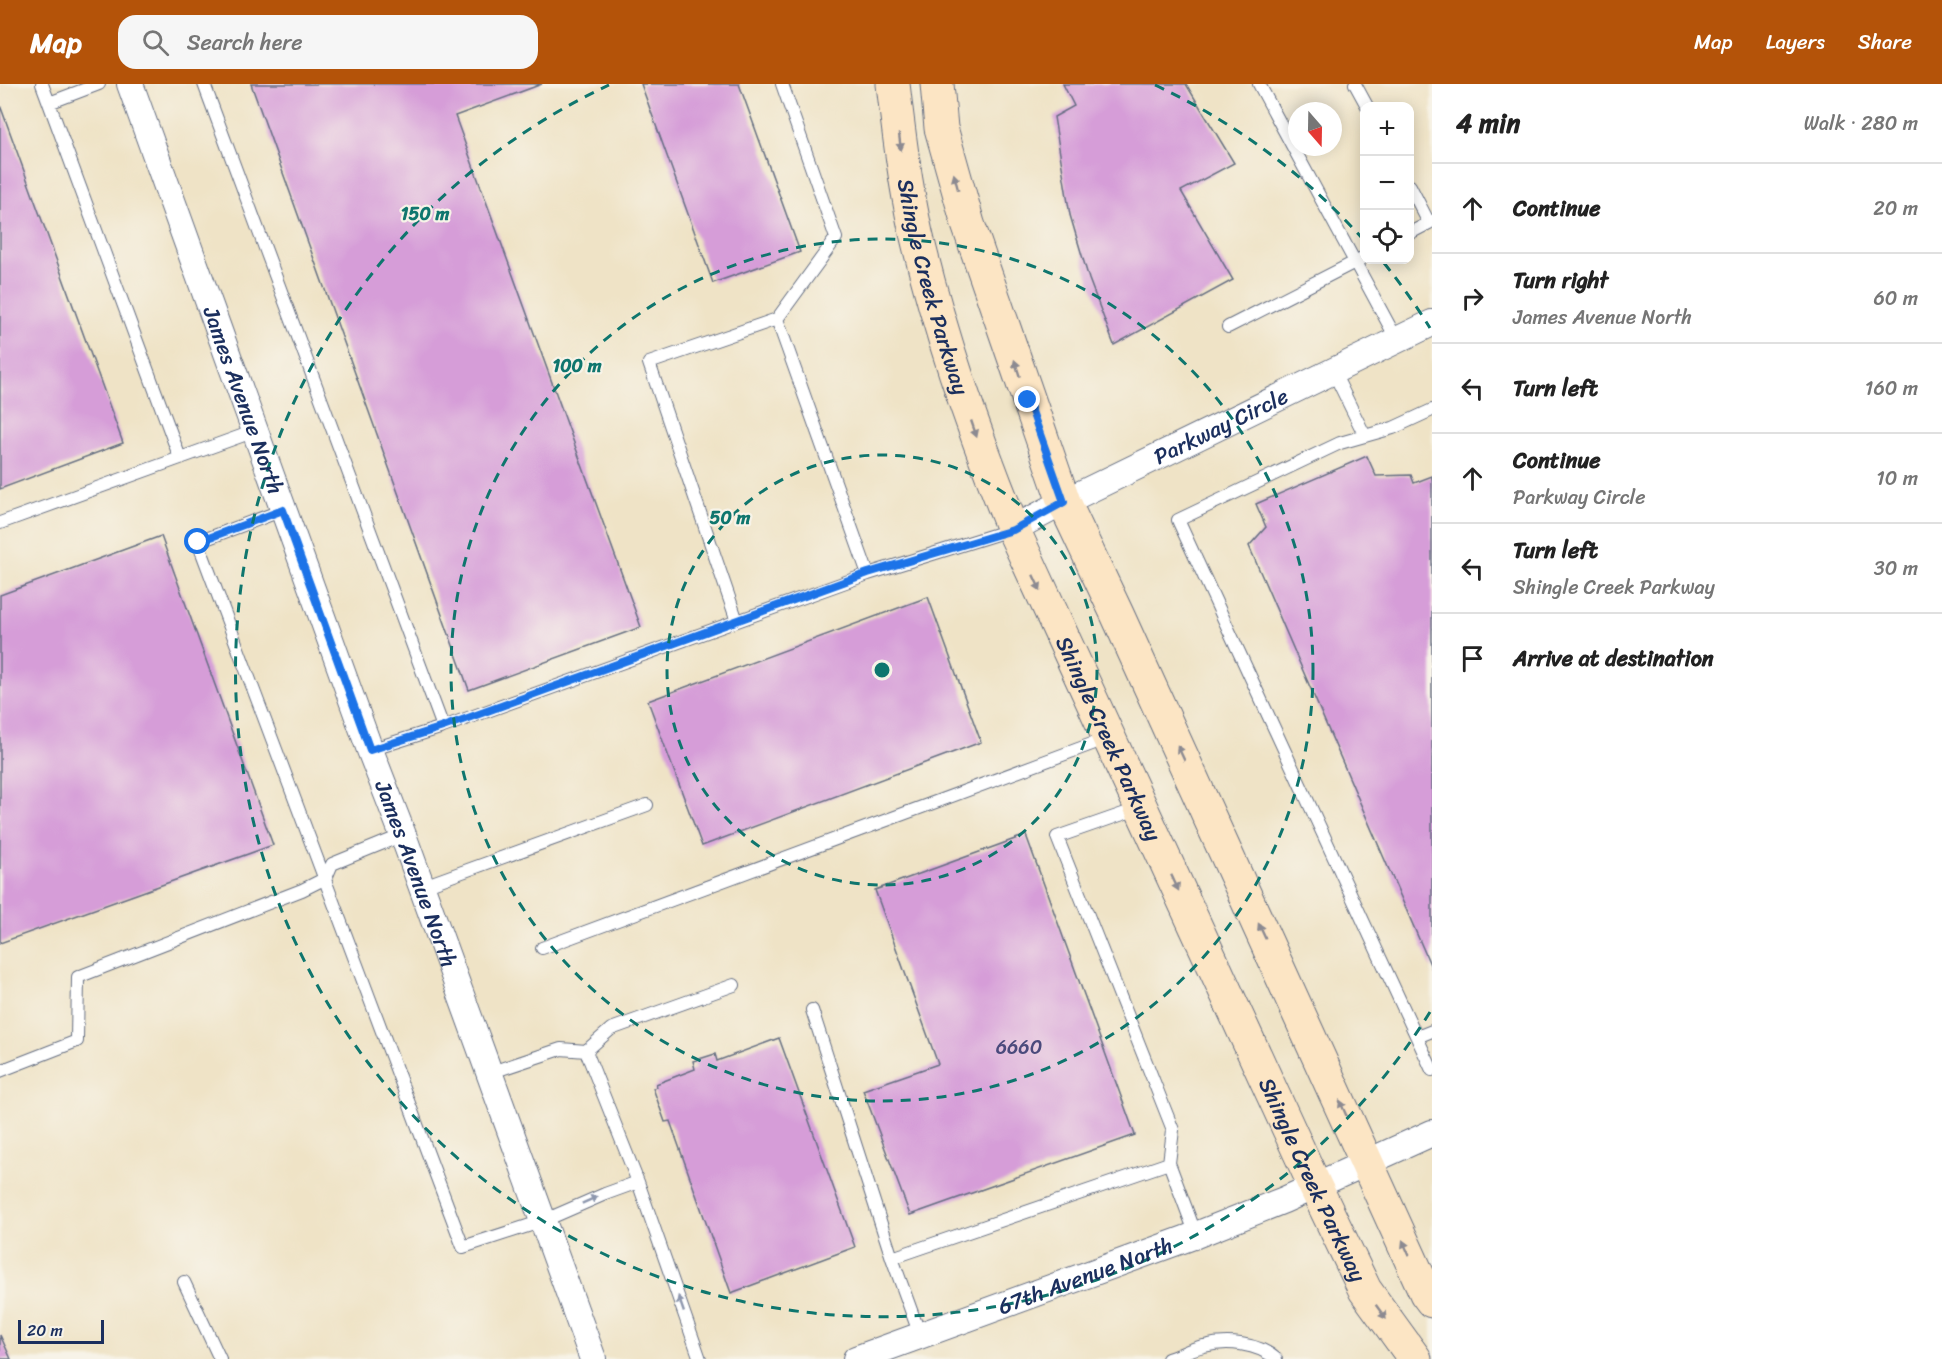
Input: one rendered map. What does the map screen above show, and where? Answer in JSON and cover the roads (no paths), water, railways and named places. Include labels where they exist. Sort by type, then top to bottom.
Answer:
[{"type":"street","name":"James Avenue North","points":[[130,84],[593,1359]]},
{"type":"street","name":"Shingle Creek Parkway","points":[[893,84],[903,165],[916,232],[943,332],[979,444],[1013,530],[1314,1186],[1365,1290],[1415,1359]]},
{"type":"street","points":[[937,84],[941,128],[968,224],[1064,502],[1426,1293],[1432,1301]]},
{"type":"street","name":"Parkway Circle","points":[[1013,530],[1064,502],[1432,323]]},
{"type":"street","points":[[1314,1186],[1432,1133]]},
{"type":"street","name":"67th Avenue North","points":[[873,1356],[920,1335],[1196,1235],[1314,1186]]},
{"type":"lane","points":[[42,84],[180,458]]},
{"type":"lane","points":[[49,103],[99,84]]},
{"type":"lane","points":[[204,84],[443,727]]},
{"type":"lane","points":[[736,621],[649,363],[777,319],[836,238],[782,84]]},
{"type":"lane","points":[[1228,327],[1360,260],[1259,84]]},
{"type":"lane","points":[[1355,84],[1365,102]]},
{"type":"lane","points":[[1414,193],[1430,222],[1414,231]]},
{"type":"lane","points":[[1362,264],[1397,340]]},
{"type":"lane","points":[[777,319],[868,573]]},
{"type":"lane","points":[[1333,371],[1365,436]]},
{"type":"lane","points":[[1432,410],[1393,428],[1340,444],[1178,520],[1432,1070]]},
{"type":"lane","points":[[0,523],[255,431]]},
{"type":"lane","points":[[283,510],[198,542],[463,1247],[543,1221],[604,1194],[638,1182]]},
{"type":"lane","points":[[370,750],[443,727],[868,573],[1013,530]]},
{"type":"lane","points":[[543,948],[1109,737]]},
{"type":"lane","points":[[422,887],[647,805]]},
{"type":"lane","points":[[1140,807],[1057,837],[1173,1130],[1169,1163],[1196,1235]]},
{"type":"lane","points":[[0,1071],[77,1041],[78,977],[302,890],[326,878],[332,864],[403,835]]},
{"type":"lane","points":[[489,1073],[561,1049],[586,1051],[611,1029],[734,985]]},
{"type":"lane","points":[[812,1010],[892,1258],[920,1335]]},
{"type":"lane","points":[[1417,1037],[1432,1031]]},
{"type":"lane","points":[[586,1051],[638,1182],[700,1359]]},
{"type":"lane","points":[[892,1258],[1169,1163]]},
{"type":"lane","points":[[184,1282],[220,1359]]},
{"type":"lane","points":[[1168,1359],[1203,1346],[1224,1343],[1246,1345],[1269,1353],[1276,1359]]}]
